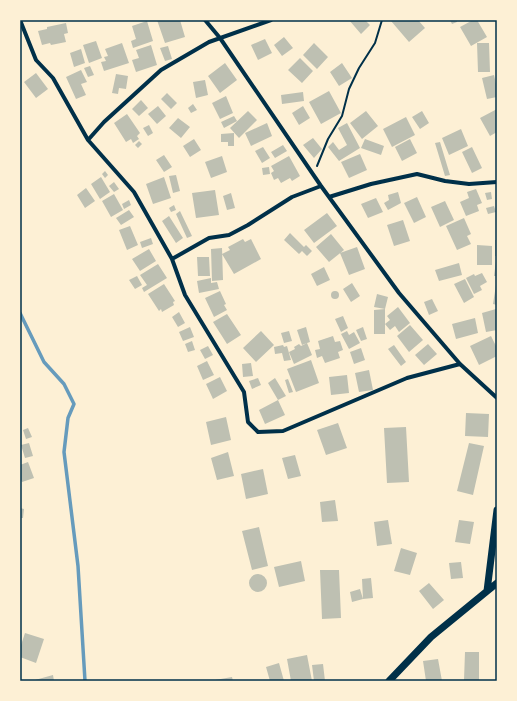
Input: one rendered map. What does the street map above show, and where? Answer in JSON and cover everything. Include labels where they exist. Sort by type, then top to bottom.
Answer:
[{"type":"street","points":[[20,20],[36,60],[53,78],[88,140],[134,192],[172,259],[185,295],[244,392],[248,422],[258,432],[283,431],[407,378],[460,364]]},
{"type":"street","points":[[205,20],[220,38],[313,175],[399,293],[460,364],[497,398]]},
{"type":"street","points":[[88,140],[104,122],[161,70],[209,42],[271,20]]},
{"type":"street","points":[[329,197],[371,184],[417,174],[445,181],[463,183],[497,182]]},
{"type":"street","points":[[172,259],[209,238],[229,235],[248,225],[292,197],[321,186]]},
{"type":"street","points":[[487,591],[497,510]]},
{"type":"street","points":[[389,681],[431,637],[497,583]]},
{"type":"path","points":[[313,175],[328,139],[342,116],[349,89],[375,43],[382,20]]},
{"type":"building","points":[[157,20],[180,20],[185,37],[165,43]]},
{"type":"building","points":[[349,20],[365,20],[370,25],[361,34]]},
{"type":"building","points":[[418,20],[425,28],[409,42],[391,21]]},
{"type":"building","points":[[450,20],[457,20],[457,22],[452,24]]},
{"type":"building","points":[[473,20],[477,20],[487,37],[471,46],[460,27]]},
{"type":"building","points":[[147,21],[153,41],[133,48],[131,41],[136,39],[132,26]]},
{"type":"building","points":[[66,23],[68,33],[64,34],[66,42],[42,45],[38,31],[47,29],[47,27]]},
{"type":"building","points":[[284,37],[293,48],[282,56],[274,45]]},
{"type":"building","points":[[265,39],[272,53],[258,60],[251,45]]},
{"type":"building","points":[[96,41],[102,58],[89,63],[83,45]]},
{"type":"building","points":[[122,43],[129,63],[104,71],[101,62],[106,61],[104,57],[108,56],[105,49]]},
{"type":"building","points":[[314,43],[328,57],[317,69],[303,55]]},
{"type":"building","points":[[477,43],[489,43],[490,72],[478,72]]},
{"type":"building","points":[[151,45],[157,65],[136,72],[132,60],[139,58],[136,50]]},
{"type":"building","points":[[168,46],[172,59],[165,61],[160,48]]},
{"type":"building","points":[[81,49],[85,63],[74,67],[70,53]]},
{"type":"building","points":[[300,58],[313,71],[302,83],[288,70]]},
{"type":"building","points":[[225,63],[237,80],[220,93],[208,76]]},
{"type":"building","points":[[342,63],[352,78],[339,86],[330,72]]},
{"type":"building","points":[[90,66],[94,75],[88,77],[84,68]]},
{"type":"building","points":[[81,70],[87,82],[81,84],[86,95],[76,99],[66,77]]},
{"type":"building","points":[[36,73],[48,89],[36,98],[24,82]]},
{"type":"building","points":[[116,74],[128,76],[126,89],[119,88],[118,94],[112,93]]},
{"type":"building","points":[[494,75],[497,88],[497,97],[487,99],[482,78]]},
{"type":"building","points":[[205,80],[208,95],[196,98],[193,82]]},
{"type":"building","points":[[329,91],[341,113],[321,124],[309,102]]},
{"type":"building","points":[[303,92],[304,101],[282,104],[281,95]]},
{"type":"building","points":[[167,93],[177,103],[171,109],[161,99]]},
{"type":"building","points":[[226,96],[233,113],[220,119],[212,103]]},
{"type":"building","points":[[141,100],[148,108],[139,116],[132,109]]},
{"type":"building","points":[[193,104],[197,110],[191,113],[188,108]]},
{"type":"building","points":[[158,106],[166,116],[157,124],[148,114]]},
{"type":"building","points":[[303,106],[310,118],[299,125],[292,113]]},
{"type":"building","points":[[497,109],[497,132],[490,136],[480,118]]},
{"type":"building","points":[[248,111],[257,120],[239,138],[230,128]]},
{"type":"building","points":[[366,111],[378,126],[362,139],[350,123]]},
{"type":"building","points":[[422,111],[429,123],[420,129],[412,117]]},
{"type":"building","points":[[127,114],[140,133],[137,136],[139,139],[133,143],[131,139],[126,142],[114,123]]},
{"type":"building","points":[[234,116],[237,121],[224,128],[221,122]]},
{"type":"building","points":[[406,117],[415,135],[392,147],[383,129]]},
{"type":"building","points":[[178,118],[190,127],[181,138],[169,128]]},
{"type":"building","points":[[267,123],[272,136],[251,146],[245,133]]},
{"type":"building","points":[[347,123],[360,148],[339,161],[328,147],[333,142],[339,150],[347,145],[338,128]]},
{"type":"building","points":[[149,125],[153,133],[148,136],[143,128]]},
{"type":"building","points":[[461,129],[468,146],[449,155],[442,138]]},
{"type":"building","points":[[234,133],[234,146],[228,146],[228,142],[221,142],[221,134]]},
{"type":"building","points":[[313,138],[322,149],[314,158],[303,145]]},
{"type":"building","points":[[194,139],[201,150],[190,157],[183,146]]},
{"type":"building","points":[[365,139],[384,146],[381,155],[361,148]]},
{"type":"building","points":[[410,139],[417,153],[402,161],[395,147]]},
{"type":"building","points":[[139,141],[142,144],[138,148],[135,145]]},
{"type":"building","points":[[440,142],[450,175],[445,176],[435,143]]},
{"type":"building","points":[[283,145],[287,151],[275,158],[271,152]]},
{"type":"building","points":[[263,147],[270,158],[262,163],[255,151]]},
{"type":"building","points":[[472,147],[482,168],[472,173],[462,152]]},
{"type":"building","points":[[360,154],[367,170],[349,178],[341,162]]},
{"type":"building","points":[[164,155],[172,167],[164,172],[156,160]]},
{"type":"building","points":[[222,156],[227,172],[211,178],[205,162]]},
{"type":"building","points":[[289,156],[300,176],[292,181],[290,178],[281,183],[278,178],[274,180],[271,173],[274,171],[271,166]]},
{"type":"building","points":[[269,167],[270,174],[263,175],[262,168]]},
{"type":"building","points":[[105,171],[108,175],[105,178],[102,174]]},
{"type":"building","points":[[176,175],[180,191],[173,193],[169,176]]},
{"type":"building","points":[[101,177],[110,192],[100,199],[91,184]]},
{"type":"building","points":[[164,177],[171,198],[153,204],[146,184]]},
{"type":"building","points":[[114,182],[119,189],[114,192],[109,186]]},
{"type":"building","points":[[86,188],[95,201],[85,208],[77,195]]},
{"type":"building","points":[[476,189],[482,203],[477,205],[479,211],[466,216],[460,202],[469,198],[467,192]]},
{"type":"building","points":[[215,190],[219,215],[196,218],[192,193]]},
{"type":"building","points":[[398,192],[401,203],[388,210],[384,203],[389,200],[388,195]]},
{"type":"building","points":[[491,192],[492,199],[487,200],[485,193]]},
{"type":"building","points":[[231,193],[235,208],[227,210],[223,196]]},
{"type":"building","points":[[114,194],[123,210],[111,217],[102,201]]},
{"type":"building","points":[[417,197],[426,217],[414,223],[404,203]]},
{"type":"building","points":[[376,198],[383,212],[368,218],[361,204]]},
{"type":"building","points":[[129,200],[131,205],[124,209],[122,204]]},
{"type":"building","points":[[445,201],[454,220],[440,227],[431,207]]},
{"type":"building","points":[[174,205],[176,210],[171,212],[169,208]]},
{"type":"building","points":[[494,206],[496,212],[488,214],[486,208]]},
{"type":"building","points":[[129,210],[134,217],[121,225],[116,218]]},
{"type":"building","points":[[180,211],[192,236],[187,238],[176,214]]},
{"type":"building","points":[[327,213],[337,226],[314,243],[304,230]]},
{"type":"building","points":[[169,216],[183,238],[176,243],[162,221]]},
{"type":"building","points":[[464,218],[471,234],[467,236],[471,244],[457,250],[446,226]]},
{"type":"building","points":[[403,220],[410,241],[394,246],[387,225]]},
{"type":"building","points":[[130,226],[138,245],[127,250],[119,230]]},
{"type":"building","points":[[290,233],[304,247],[306,245],[312,251],[307,256],[302,251],[299,254],[284,240]]},
{"type":"building","points":[[331,234],[344,250],[329,262],[316,247]]},
{"type":"building","points":[[151,238],[153,244],[142,248],[140,242]]},
{"type":"building","points":[[243,239],[245,242],[251,239],[261,259],[234,274],[222,254],[230,250],[228,247]]},
{"type":"building","points":[[495,240],[497,240],[497,256],[495,256]]},
{"type":"building","points":[[477,245],[492,246],[492,265],[477,265]]},
{"type":"building","points":[[357,247],[365,269],[349,275],[340,253]]},
{"type":"building","points":[[222,248],[223,280],[212,281],[211,249]]},
{"type":"building","points":[[149,249],[156,261],[140,271],[132,259]]},
{"type":"building","points":[[197,257],[209,257],[210,276],[198,276]]},
{"type":"building","points":[[496,261],[497,276],[494,276]]},
{"type":"building","points":[[459,263],[462,275],[439,281],[435,270]]},
{"type":"building","points":[[158,264],[167,278],[144,292],[142,288],[147,285],[140,275]]},
{"type":"building","points":[[324,267],[330,280],[317,286],[311,274]]},
{"type":"building","points":[[482,273],[487,282],[480,286],[482,290],[474,294],[466,278],[474,274],[475,276]]},
{"type":"building","points":[[137,276],[142,285],[135,289],[129,280]]},
{"type":"building","points":[[211,278],[211,283],[217,282],[219,289],[199,293],[197,281]]},
{"type":"building","points":[[465,279],[474,297],[464,303],[454,284]]},
{"type":"building","points":[[352,283],[360,296],[351,302],[343,289]]},
{"type":"building","points":[[164,284],[175,301],[173,302],[174,305],[162,312],[161,309],[159,311],[148,294]]},
{"type":"building","points":[[497,285],[497,305],[493,304]]},
{"type":"building","points":[[220,291],[227,310],[214,317],[205,298]]},
{"type":"building","points":[[333,291],[337,291],[339,295],[337,299],[333,299],[331,297],[331,293]]},
{"type":"building","points":[[377,294],[388,297],[385,309],[374,307]]},
{"type":"building","points":[[432,299],[438,311],[429,315],[424,302]]},
{"type":"building","points":[[398,307],[410,323],[399,332],[395,326],[390,330],[385,324],[390,320],[387,316]]},
{"type":"building","points":[[385,309],[385,334],[374,334],[374,310]]},
{"type":"building","points":[[496,309],[497,330],[486,332],[482,313]]},
{"type":"building","points":[[179,312],[185,323],[178,327],[172,317]]},
{"type":"building","points":[[227,314],[241,335],[227,344],[213,322]]},
{"type":"building","points":[[343,316],[348,328],[341,332],[335,319]]},
{"type":"building","points":[[475,318],[478,333],[456,339],[452,324]]},
{"type":"building","points":[[410,325],[423,340],[409,352],[397,336]]},
{"type":"building","points":[[190,327],[194,337],[183,341],[179,332]]},
{"type":"building","points":[[306,327],[310,342],[302,345],[297,330]]},
{"type":"building","points":[[363,327],[367,339],[361,341],[356,330]]},
{"type":"building","points":[[261,331],[274,345],[256,362],[243,348]]},
{"type":"building","points":[[289,331],[292,341],[284,343],[281,333]]},
{"type":"building","points":[[347,331],[349,335],[354,332],[360,343],[349,349],[341,334]]},
{"type":"building","points":[[333,336],[335,342],[340,341],[343,350],[338,352],[340,358],[325,363],[322,356],[317,358],[315,350],[320,349],[318,341]]},
{"type":"building","points":[[491,336],[497,348],[497,356],[479,365],[470,346]]},
{"type":"building","points":[[192,341],[195,350],[188,352],[185,344]]},
{"type":"building","points":[[307,343],[312,355],[294,364],[289,352],[295,349],[294,347],[299,344],[301,346]]},
{"type":"building","points":[[428,344],[437,354],[424,365],[415,355]]},
{"type":"building","points":[[283,345],[284,347],[287,346],[291,360],[284,361],[282,353],[275,354],[274,347]]},
{"type":"building","points":[[394,345],[406,362],[401,366],[388,349]]},
{"type":"building","points":[[208,346],[213,355],[205,359],[200,350]]},
{"type":"building","points":[[361,348],[365,360],[354,364],[350,352]]},
{"type":"building","points":[[311,360],[319,383],[296,392],[287,369]]},
{"type":"building","points":[[207,361],[214,375],[203,380],[197,366]]},
{"type":"building","points":[[251,363],[253,376],[243,377],[242,364]]},
{"type":"building","points":[[369,370],[373,390],[359,392],[355,373]]},
{"type":"building","points":[[347,375],[349,393],[331,395],[329,377]]},
{"type":"building","points":[[220,377],[227,391],[213,399],[206,384]]},
{"type":"building","points":[[258,378],[261,385],[252,389],[249,381]]},
{"type":"building","points":[[275,378],[286,396],[278,400],[268,383]]},
{"type":"building","points":[[288,379],[293,392],[289,393],[285,380]]},
{"type":"building","points":[[278,400],[285,415],[265,424],[259,410]]},
{"type":"building","points":[[466,413],[489,414],[488,437],[465,436]]},
{"type":"building","points":[[226,417],[231,440],[211,445],[206,422]]},
{"type":"building","points":[[338,423],[347,448],[326,455],[317,430]]},
{"type":"building","points":[[406,427],[409,482],[387,483],[384,428]]},
{"type":"building","points":[[28,428],[32,437],[26,439],[23,430]]},
{"type":"building","points":[[29,443],[33,456],[25,458],[21,445]]},
{"type":"building","points":[[469,443],[484,446],[473,495],[457,491]]},
{"type":"building","points":[[228,452],[234,476],[217,480],[211,458]]},
{"type":"building","points":[[295,455],[301,476],[288,479],[282,458]]},
{"type":"building","points":[[28,462],[34,478],[22,482],[20,478],[20,465]]},
{"type":"building","points":[[263,469],[268,494],[246,499],[241,474]]},
{"type":"building","points":[[335,500],[338,521],[322,522],[320,502]]},
{"type":"building","points":[[20,508],[24,509],[23,518],[20,518]]},
{"type":"building","points":[[388,520],[392,544],[377,546],[374,522]]},
{"type":"building","points":[[459,520],[474,522],[470,544],[455,542]]},
{"type":"building","points":[[259,527],[268,566],[252,570],[242,531]]},
{"type":"building","points":[[401,548],[417,553],[410,575],[394,571]]},
{"type":"building","points":[[301,561],[305,581],[279,587],[274,567]]},
{"type":"building","points":[[461,562],[463,578],[451,579],[449,563]]},
{"type":"building","points":[[320,570],[339,570],[341,618],[322,619]]},
{"type":"building","points":[[258,574],[264,577],[267,583],[264,589],[258,592],[252,589],[249,583],[252,577]]},
{"type":"building","points":[[371,578],[373,598],[363,599],[362,579]]},
{"type":"building","points":[[429,583],[444,600],[433,609],[419,591]]},
{"type":"building","points":[[360,589],[363,599],[352,602],[350,592]]},
{"type":"building","points":[[25,633],[44,639],[36,663],[20,657],[20,648]]},
{"type":"building","points":[[465,652],[479,652],[479,680],[464,680]]},
{"type":"building","points":[[307,655],[312,681],[291,681],[287,659]]},
{"type":"building","points":[[438,659],[442,681],[426,681],[423,661]]},
{"type":"building","points":[[279,663],[284,681],[270,681],[266,667]]},
{"type":"building","points":[[323,664],[325,681],[314,681],[312,665]]},
{"type":"building","points":[[53,675],[54,681],[35,680]]},
{"type":"building","points":[[232,677],[233,681],[215,681],[215,680]]},
{"type":"waterway","points":[[20,313],[44,362],[64,384],[74,404],[68,418],[64,452],[78,566],[85,681]]}]
